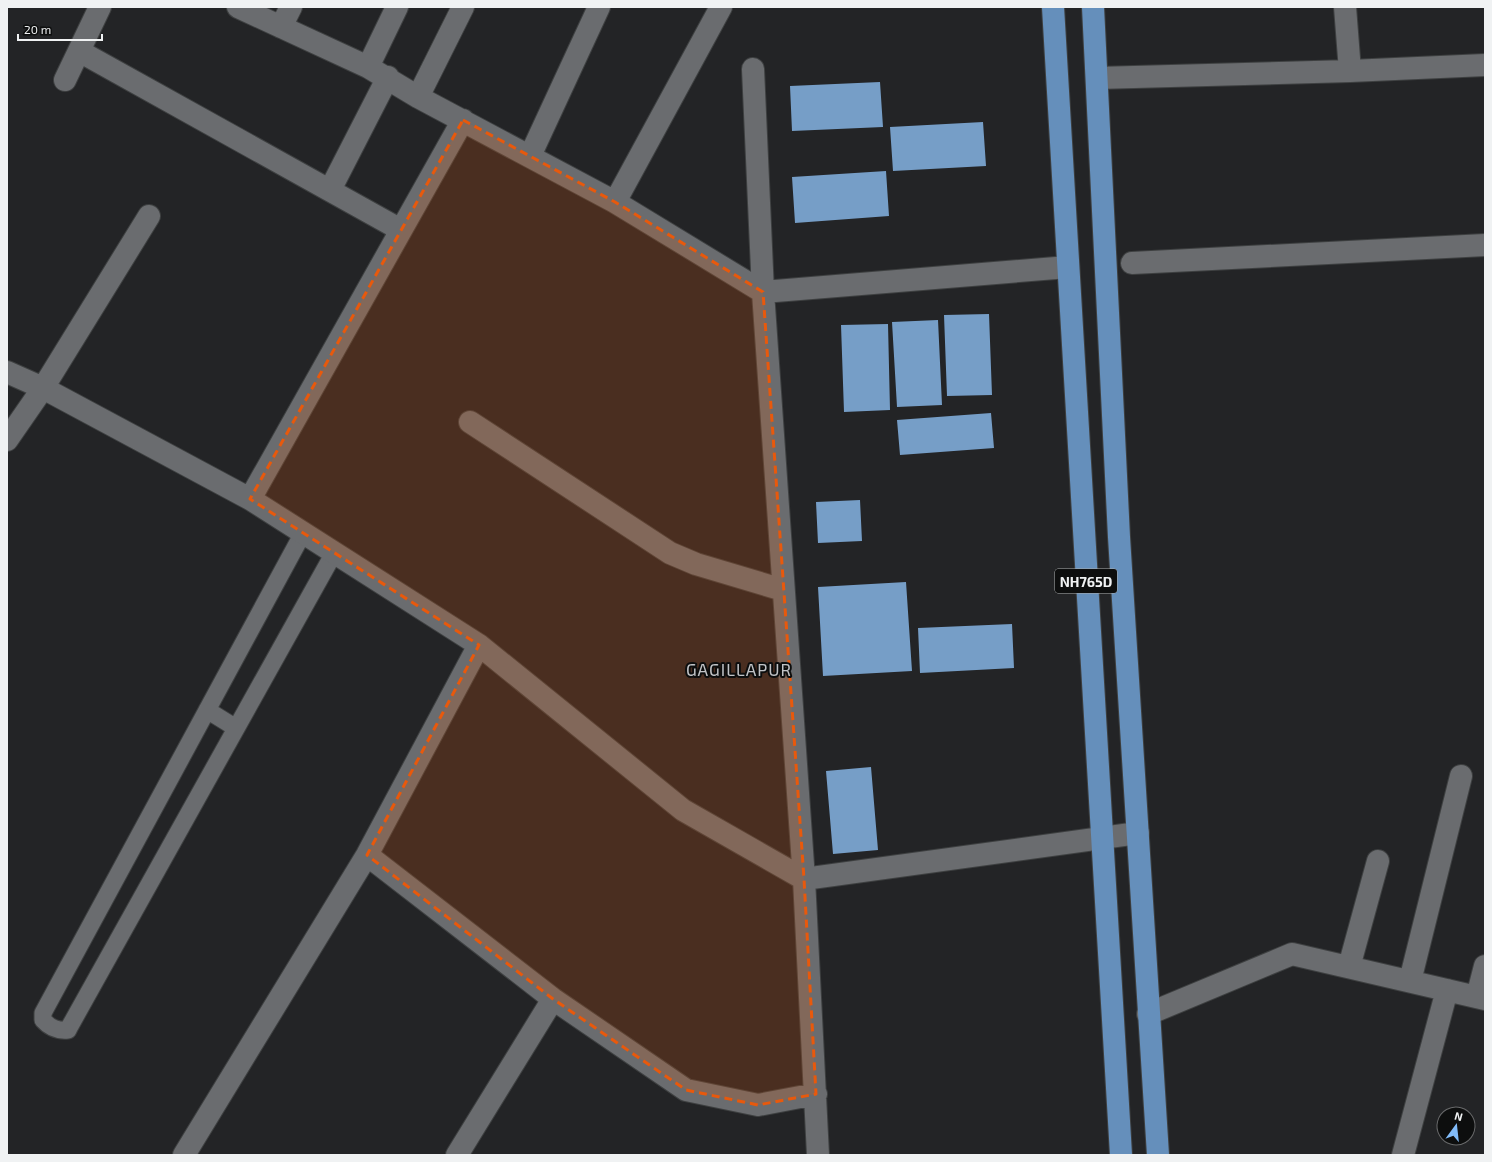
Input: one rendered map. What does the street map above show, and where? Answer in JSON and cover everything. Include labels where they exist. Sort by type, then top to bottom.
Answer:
[{"type":"highway","name":"NH765D","points":[[1053,7],[1120,1155]]},
{"type":"highway","name":"NH765D","points":[[1093,7],[1119,537],[1158,1155]]},
{"type":"street","points":[[65,80],[100,7]]},
{"type":"street","points":[[238,7],[388,77],[418,97],[615,202],[763,292],[1068,267]]},
{"type":"street","points":[[282,27],[291,7]]},
{"type":"street","points":[[368,67],[397,7]]},
{"type":"street","points":[[418,97],[463,7]]},
{"type":"street","points":[[530,156],[599,7]]},
{"type":"street","points":[[615,202],[721,7]]},
{"type":"street","points":[[1345,7],[1350,72]]},
{"type":"street","points":[[79,51],[401,230]]},
{"type":"street","points":[[1097,78],[1350,72],[1485,65]]},
{"type":"street","points":[[753,69],[763,292],[804,879],[818,1155]]},
{"type":"street","points":[[330,190],[388,77]]},
{"type":"street","points":[[250,499],[463,120]]},
{"type":"street","points":[[7,440],[43,388],[149,216]]},
{"type":"street","points":[[1132,263],[1485,245]]},
{"type":"street","points":[[7,372],[43,388],[250,499],[479,645],[683,810],[804,879],[1138,833]]},
{"type":"street","points":[[470,422],[670,553],[696,564],[783,590]]},
{"type":"street","points":[[184,1155],[366,855],[479,645]]},
{"type":"street","points":[[1410,981],[1461,776]]},
{"type":"street","points":[[366,855],[553,999],[686,1090],[758,1105],[816,1094]]},
{"type":"street","points":[[1349,967],[1378,860]]},
{"type":"street","points":[[1148,1014],[1292,954],[1481,998],[1485,966]]},
{"type":"street","points":[[1403,1155],[1447,990]]},
{"type":"street","points":[[457,1155],[553,999]]},
{"type":"lane","points":[[303,533],[43,1013],[43,1020],[49,1027],[59,1031],[68,1030],[334,553]]},
{"type":"lane","points":[[207,710],[236,728]]},
{"type":"highlighted area","points":[[463,120],[615,202],[763,292],[804,879],[816,1094],[758,1105],[686,1090],[553,999],[367,855],[479,645],[250,499]]},
{"type":"building","points":[[880,82],[883,127],[792,131],[790,86]]},
{"type":"building","points":[[983,122],[986,166],[893,171],[890,127]]},
{"type":"building","points":[[886,171],[889,216],[795,223],[792,177]]},
{"type":"building","points":[[989,314],[992,395],[947,396],[944,315]]},
{"type":"building","points":[[938,320],[942,405],[897,407],[892,322]]},
{"type":"building","points":[[888,324],[890,410],[844,412],[841,325]]},
{"type":"building","points":[[991,413],[994,448],[900,455],[897,420]]},
{"type":"building","points":[[860,500],[862,541],[818,543],[816,502]]},
{"type":"building","points":[[906,582],[912,671],[823,676],[818,587]]},
{"type":"building","points":[[1012,624],[1014,668],[920,673],[918,628]]},
{"type":"building","points":[[871,767],[878,850],[833,854],[826,771]]},
{"type":"district","name":"GAGILLAPUR","points":[[739,669]]}]
